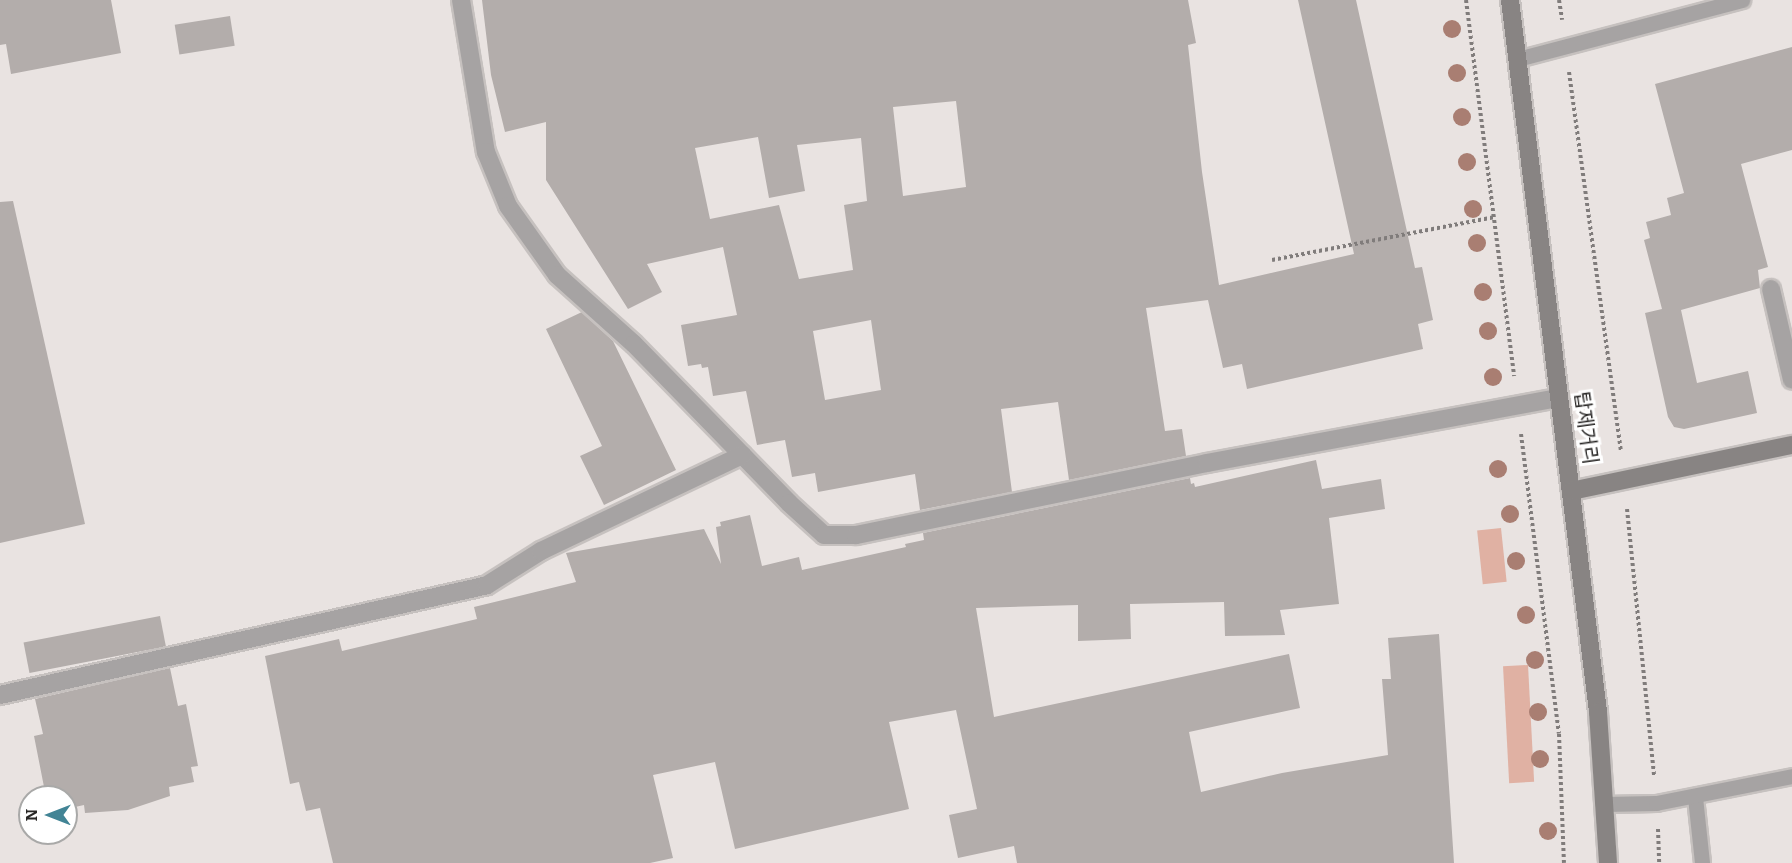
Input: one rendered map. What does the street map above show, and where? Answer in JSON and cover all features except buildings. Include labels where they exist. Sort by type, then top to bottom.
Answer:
[{"type":"main road","name":"탑제거리","points":[[1510,0],[1598,712],[1608,863]]},
{"type":"main road","points":[[1572,491],[1792,445]]},
{"type":"street","points":[[461,0],[486,152],[508,206],[557,275],[634,344],[824,535],[856,535],[1207,463],[1559,398]]},
{"type":"street","points":[[1771,289],[1792,380]]},
{"type":"street","points":[[0,695],[487,585],[541,551],[742,455]]},
{"type":"lane","points":[[1517,59],[1742,0]]},
{"type":"lane","points":[[1604,804],[1656,803],[1792,776]]},
{"type":"lane","points":[[1695,797],[1702,863]]},
{"type":"path","points":[[1559,0],[1624,479],[1656,803],[1659,863]]},
{"type":"path","points":[[1272,260],[1495,217]]},
{"type":"shaded area","points":[[1501,528],[1507,582],[1483,584],[1477,531]]},
{"type":"shaded area","points":[[1528,665],[1534,782],[1509,783],[1503,666]]}]
